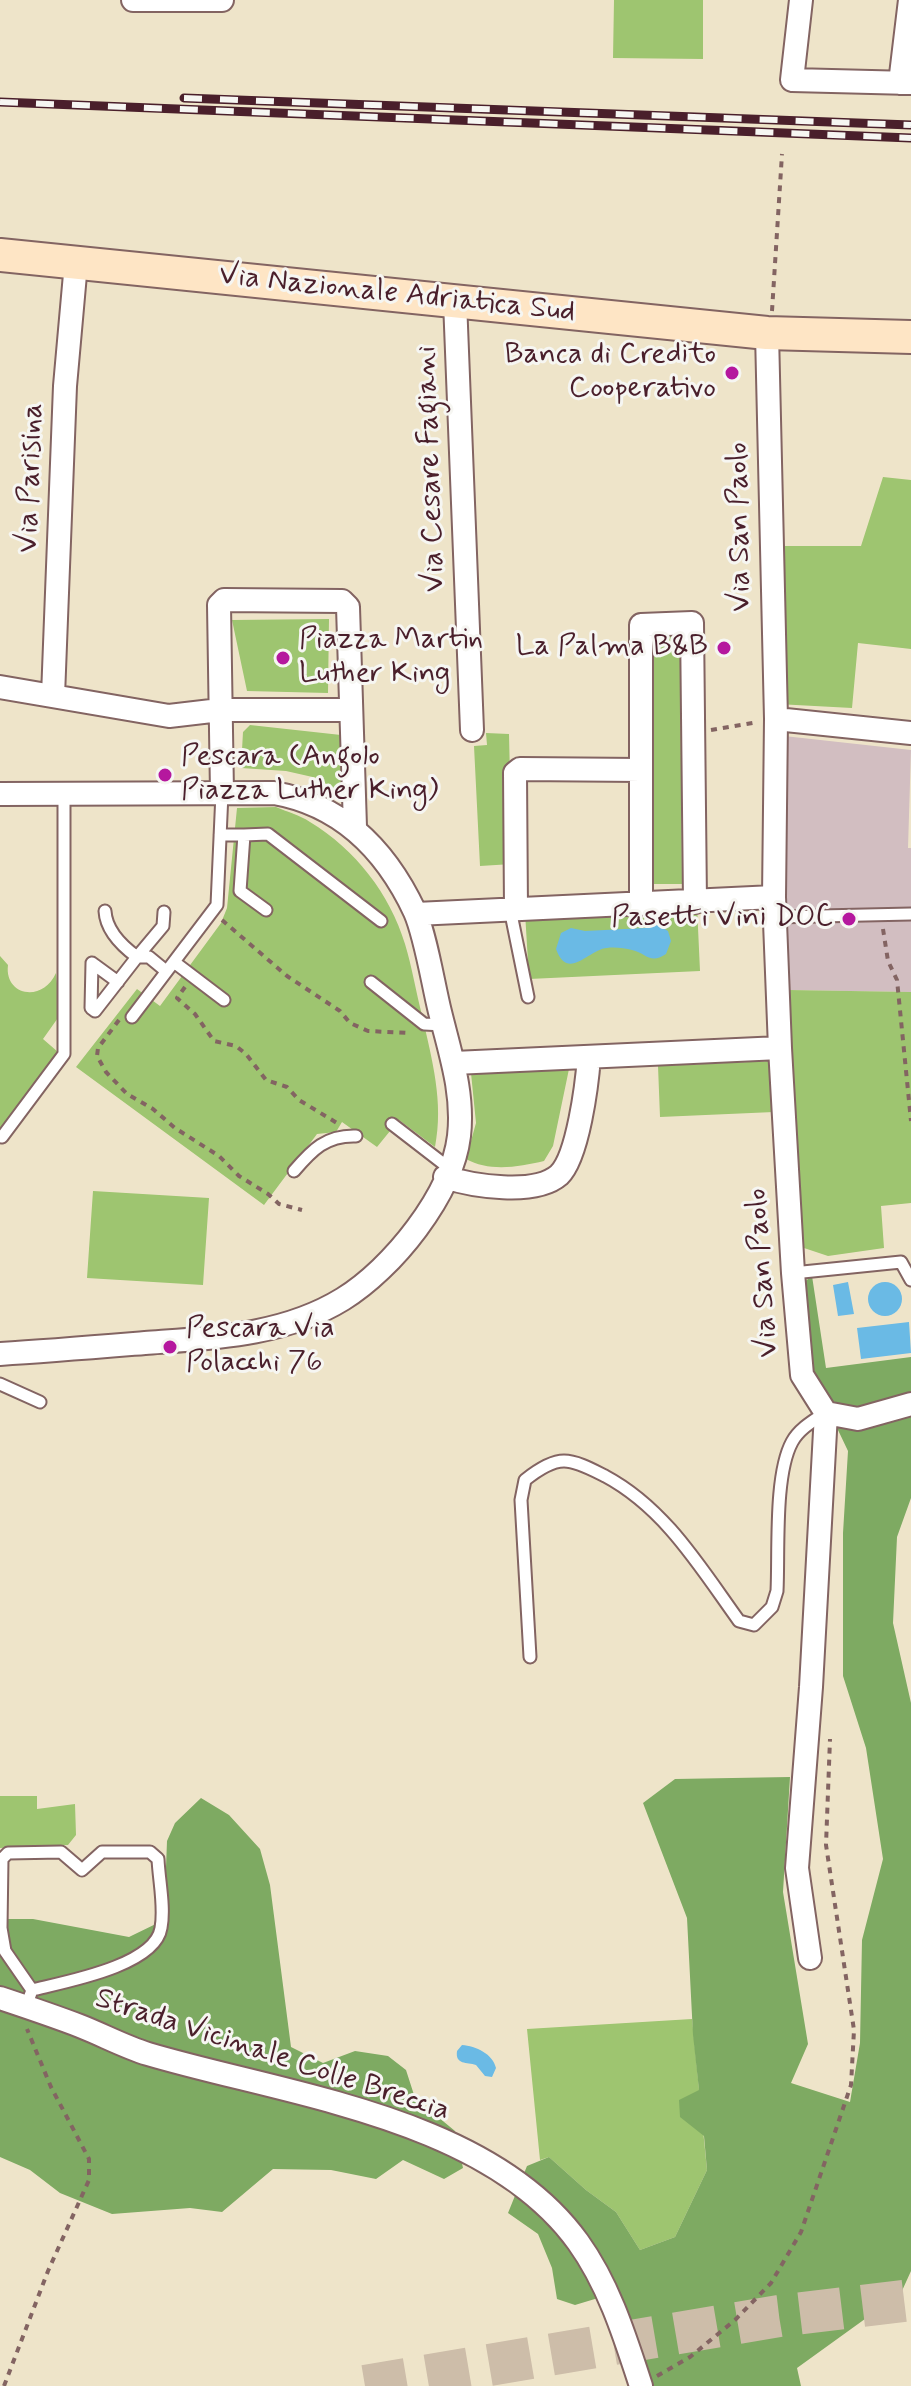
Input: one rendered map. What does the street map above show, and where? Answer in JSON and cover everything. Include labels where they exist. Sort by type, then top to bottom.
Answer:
[{"type":"main road","name":"Via Nazionale Adriatica Sud","points":[[0,255],[780,334],[911,337]]},
{"type":"street","points":[[133,0],[222,0]]},
{"type":"street","points":[[801,0],[792,80],[905,83],[910,0]]},
{"type":"street","name":"Via Parisina","points":[[53,696],[65,386],[76,263]]},
{"type":"street","name":"Via Cesare Fagiani","points":[[455,301],[472,730]]},
{"type":"street","name":"Via San Paolo","points":[[780,334],[775,907],[780,1048],[802,1375],[826,1413]]},
{"type":"street","points":[[222,793],[219,605],[224,600],[342,601],[348,607],[355,827]]},
{"type":"street","points":[[641,904],[641,625],[692,623],[695,902]]},
{"type":"street","points":[[0,687],[169,716],[220,710],[351,710]]},
{"type":"street","points":[[776,719],[911,733]]},
{"type":"street","points":[[513,909],[515,773],[520,769],[641,770]]},
{"type":"street","points":[[0,794],[274,793],[294,797],[333,813],[355,827],[396,879],[416,914],[436,1024],[454,1063],[460,1099],[459,1138],[437,1196],[403,1247],[343,1299],[300,1320],[255,1333],[0,1354]]},
{"type":"street","points":[[416,914],[695,902],[775,907]]},
{"type":"street","points":[[454,1063],[780,1048]]},
{"type":"street","points":[[447,1172],[470,1185],[521,1186],[542,1183],[559,1175],[571,1152],[587,1087],[589,1057]]},
{"type":"street","points":[[810,1958],[802,1920],[797,1868],[811,1687],[826,1413],[858,1419],[911,1404]]},
{"type":"street","name":"Strada Vicinale Colle Breccia","points":[[0,1998],[29,1998],[145,2053],[420,2130],[487,2161],[533,2194],[578,2241],[609,2295],[641,2386]]},
{"type":"lane","points":[[127,1016],[146,999],[217,905],[222,793]]},
{"type":"lane","points":[[2,1137],[64,1054],[64,794]]},
{"type":"lane","points":[[220,835],[268,834],[381,921]]},
{"type":"lane","points":[[244,835],[240,891],[266,910]]},
{"type":"lane","points":[[775,907],[883,915],[911,914]]},
{"type":"lane","points":[[513,909],[528,997]]},
{"type":"lane","points":[[105,911],[106,921],[125,948],[137,957],[149,957],[193,976],[224,1000]]},
{"type":"lane","points":[[118,982],[163,926],[164,912]]},
{"type":"lane","points":[[371,982],[436,1024]]},
{"type":"lane","points":[[392,1124],[447,1172]]},
{"type":"lane","points":[[294,1171],[314,1148],[327,1139],[356,1136]]},
{"type":"lane","points":[[793,1273],[901,1262],[911,1280]]},
{"type":"lane","points":[[0,1384],[40,1402]]},
{"type":"lane","points":[[530,1657],[521,1500],[525,1480],[540,1468],[563,1461],[592,1469],[629,1489],[670,1527],[739,1621],[754,1625],[772,1607],[777,1591],[784,1466],[792,1441],[806,1426],[826,1413]]},
{"type":"lane","points":[[61,1852],[82,1870],[102,1852],[150,1852],[158,1859],[161,1930],[151,1946],[123,1963],[29,1998],[5,1951],[1,1928],[2,1859],[8,1853],[61,1852]]},
{"type":"path","points":[[780,334],[774,295],[782,154]]},
{"type":"path","points":[[693,733],[776,719]]},
{"type":"path","points":[[212,911],[287,976],[340,1011],[357,1027],[368,1031],[426,1034],[436,1024]]},
{"type":"path","points":[[883,915],[888,961],[897,980],[911,1121]]},
{"type":"path","points":[[193,976],[177,998],[195,1014],[214,1041],[236,1046],[266,1080],[287,1087],[299,1100],[331,1118],[339,1125],[341,1137]]},
{"type":"path","points":[[127,1016],[98,1048],[97,1056],[106,1072],[127,1094],[219,1156],[239,1176],[279,1204],[302,1210]]},
{"type":"path","points":[[4,2386],[48,2271],[89,2180],[89,2159],[31,2043],[25,2023],[29,1998]]},
{"type":"shaded area","name":"Pasetti Vini DOC","points":[[784,736],[911,750],[908,848],[911,848],[911,992],[788,990]]},
{"type":"green space","points":[[614,0],[703,0],[703,59],[613,58]]},
{"type":"green space","points":[[883,477],[911,480],[911,649],[858,643],[852,708],[777,704],[777,546],[861,546]]},
{"type":"green space","points":[[329,619],[328,693],[247,691],[232,620]]},
{"type":"green space","points":[[652,636],[680,636],[682,884],[654,884]]},
{"type":"green space","points":[[250,725],[341,735],[345,796],[317,778],[286,771],[241,768],[243,732]]},
{"type":"green space","points":[[486,733],[509,734],[512,864],[480,866],[474,746],[487,745]]},
{"type":"green space","points":[[276,807],[306,820],[342,845],[369,874],[390,908],[412,971],[433,1065],[438,1114],[435,1147],[399,1120],[377,1147],[342,1122],[336,1132],[317,1134],[264,1205],[76,1067],[137,989],[160,1006],[221,923],[227,908],[237,808]]},
{"type":"green space","points":[[697,906],[700,971],[529,979],[525,912]]},
{"type":"green space","points":[[0,956],[8,965],[12,984],[26,992],[42,989],[56,973],[60,1015],[43,1039],[58,1052],[0,1129]]},
{"type":"green space","points":[[788,990],[911,992],[911,1203],[881,1206],[884,1248],[828,1256],[804,1248],[800,1242]]},
{"type":"green space","points":[[772,1061],[774,1112],[660,1117],[658,1066]]},
{"type":"green space","points":[[569,1069],[553,1146],[544,1161],[494,1167],[466,1159],[476,1123],[471,1073]]},
{"type":"green space","points":[[93,1191],[209,1198],[203,1285],[87,1278]]},
{"type":"green space","points":[[812,1276],[826,1368],[911,1357],[911,1498],[897,1537],[893,1623],[911,1703],[911,2271],[901,2293],[797,2368],[801,2386],[647,2386],[618,2292],[575,2305],[557,2299],[552,2268],[538,2234],[508,2213],[527,2166],[549,2157],[616,2212],[640,2250],[675,2237],[707,2170],[704,2136],[680,2117],[679,2100],[699,2090],[687,1918],[643,1803],[675,1779],[790,1777],[783,1892],[808,2044],[791,2083],[850,2102],[860,2043],[862,1940],[883,1859],[866,1748],[843,1676],[843,1533],[848,1451],[818,1388],[806,1343],[799,1286]]},
{"type":"green space","points":[[0,1796],[37,1796],[37,1809],[75,1804],[76,1835],[68,1845],[0,1848]]},
{"type":"green space","points":[[201,1798],[229,1815],[260,1849],[270,1885],[291,2047],[323,2063],[355,2051],[388,2056],[406,2070],[415,2098],[455,2131],[463,2168],[444,2179],[403,2160],[376,2179],[331,2170],[273,2169],[222,2212],[190,2208],[112,2214],[60,2193],[30,2170],[0,2157],[0,1919],[33,1919],[129,1937],[164,1920],[167,1841],[175,1823]]},
{"type":"green space","points":[[692,2019],[707,2170],[675,2237],[640,2250],[616,2212],[549,2157],[540,2160],[527,2029]]},
{"type":"water","points":[[654,923],[668,931],[671,941],[666,954],[661,957],[610,948],[566,963],[556,949],[561,933],[571,928],[585,931],[645,928]]},
{"type":"water","points":[[848,1282],[854,1314],[838,1316],[833,1285]]},
{"type":"water","points":[[885,1282],[897,1287],[902,1299],[897,1311],[885,1316],[873,1311],[868,1299],[873,1287]]},
{"type":"water","points":[[909,1322],[911,1353],[861,1359],[857,1328]]},
{"type":"water","points":[[462,2045],[488,2055],[496,2068],[492,2077],[485,2076],[476,2065],[458,2059],[457,2051]]},
{"type":"tunnel","points":[[365,2386],[779,2316],[911,2300]]},
{"type":"railway","points":[[184,98],[911,125]]},
{"type":"railway","points":[[0,102],[911,138]]},
{"type":"place","name":"Banca di Credito Cooperativo","points":[[732,373]]},
{"type":"place","name":"La Palma B&B","points":[[724,648]]},
{"type":"place","name":"Piazza Martin Luther King","points":[[283,658]]},
{"type":"place","name":"Pescara (Angolo Piazza Luther King)","points":[[165,775]]},
{"type":"place","name":"Pasetti Vini DOC","points":[[849,919]]},
{"type":"place","name":"Pescara Via Polacchi 76","points":[[170,1347]]}]
